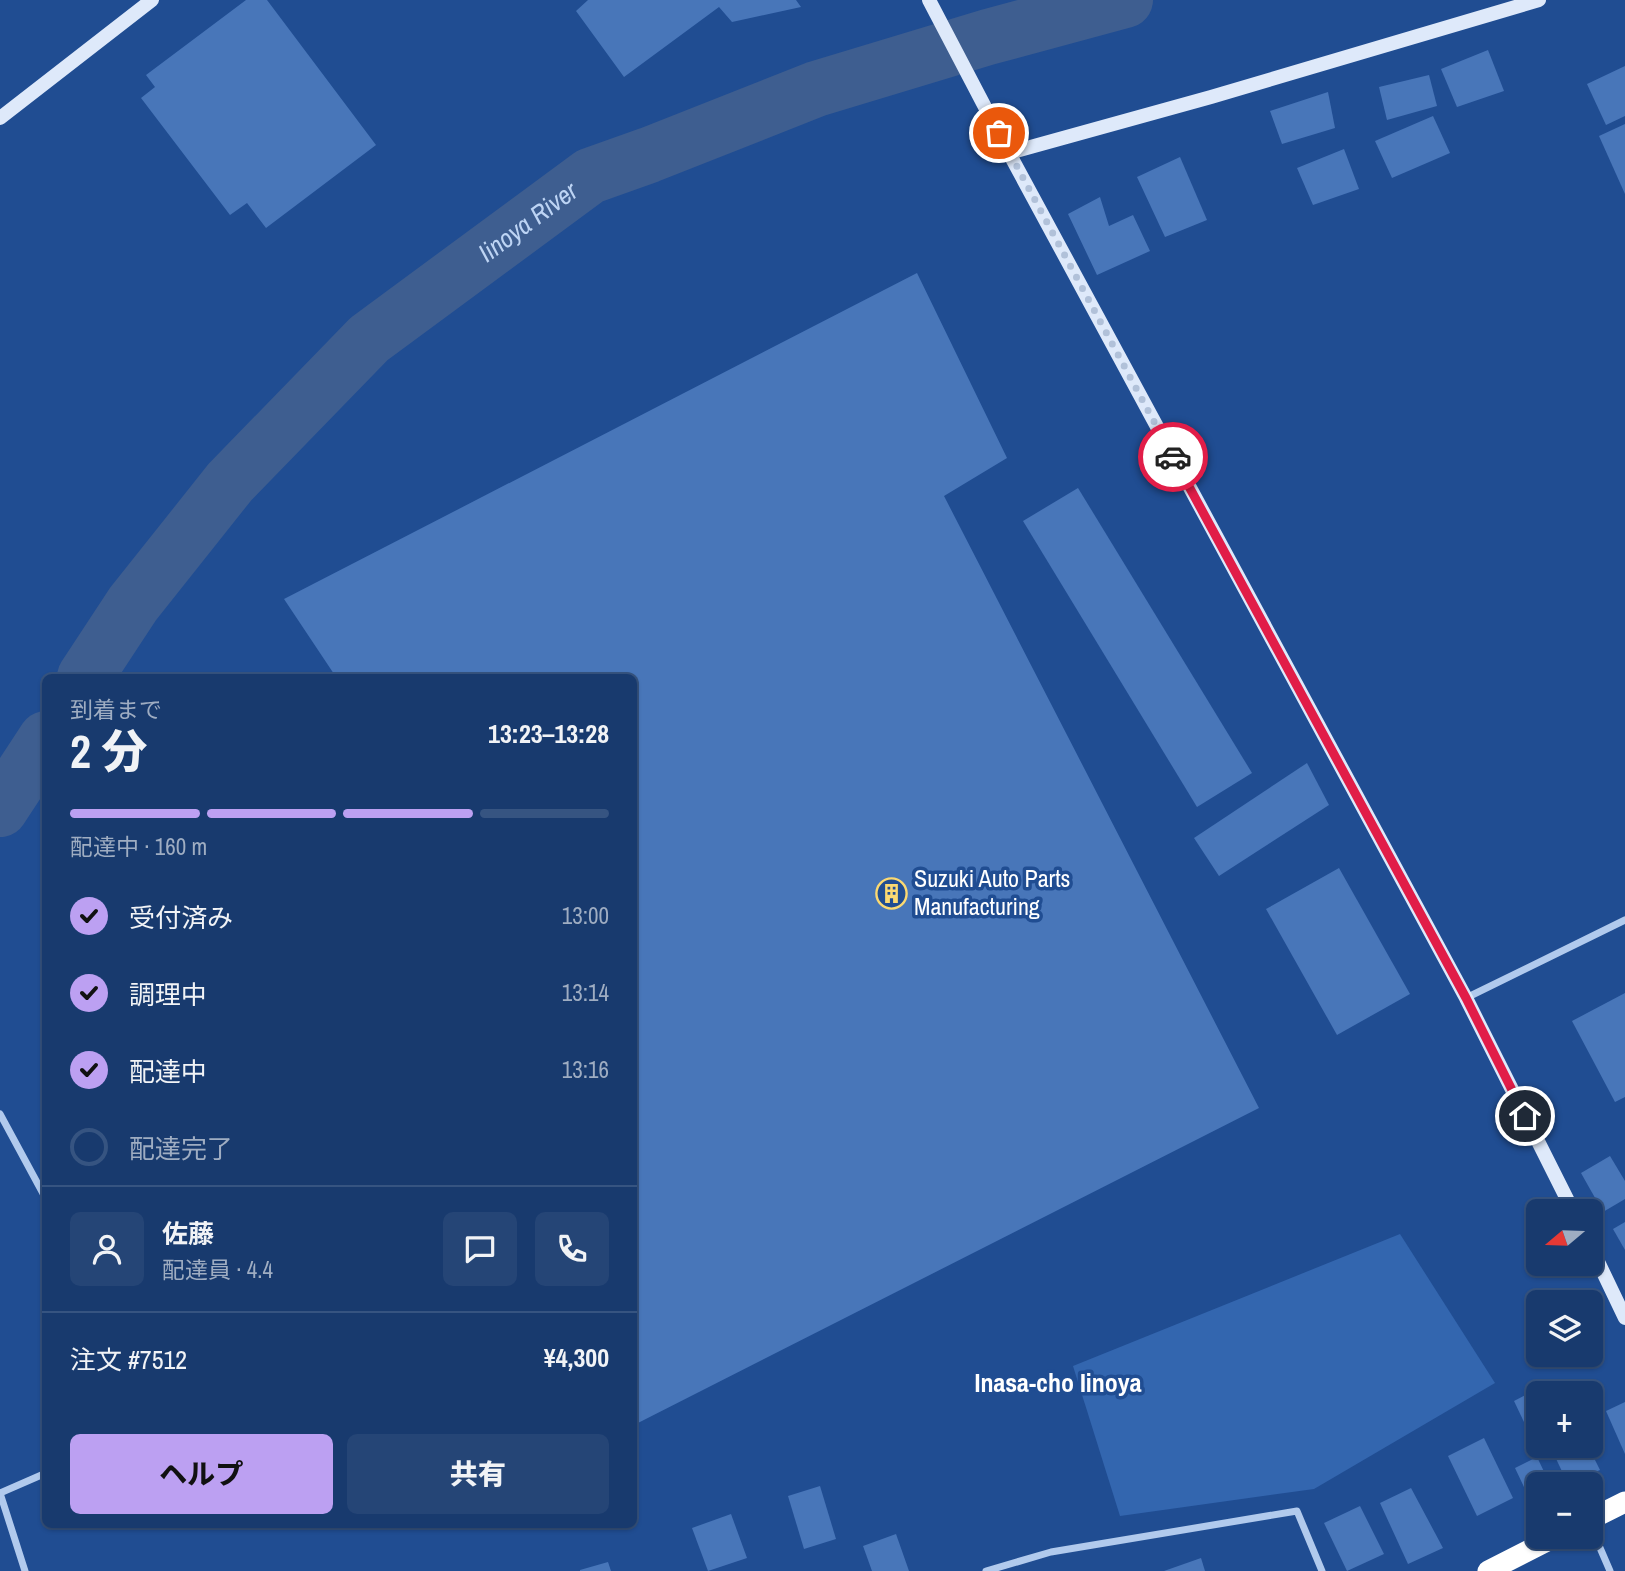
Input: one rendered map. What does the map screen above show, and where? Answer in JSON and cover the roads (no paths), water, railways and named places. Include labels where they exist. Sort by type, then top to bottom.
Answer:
[{"type":"highway","points":[[1603,1514],[1625,1502]]},
{"type":"highway","points":[[1488,1571],[1531,1549]]},
{"type":"street","points":[[0,118],[152,0]]},
{"type":"street","points":[[929,0],[1466,998],[1567,1199]]},
{"type":"street","points":[[1009,153],[1539,0]]},
{"type":"street","points":[[1466,998],[1625,920]]},
{"type":"street","points":[[0,1114],[42,1192]]},
{"type":"street","points":[[1603,1272],[1625,1318]]},
{"type":"street","points":[[25,1571],[0,1493],[42,1475]]},
{"type":"street","points":[[986,1571],[1051,1552],[1297,1511],[1322,1571]]},
{"type":"street","points":[[1600,1549],[1610,1571]]},
{"type":"waterway","name":"Iinoya River","points":[[87,674],[133,604],[230,482],[369,339],[590,176],[816,89],[988,37],[1125,0]]},
{"type":"waterway","name":"Iinoya River","points":[[0,809],[42,745]]},
{"type":"place","name":"Suzuki Auto Parts Manufacturing","points":[[891,893]]},
{"type":"district","name":"Inasa-cho Iinoya","points":[[1058,1383]]}]
